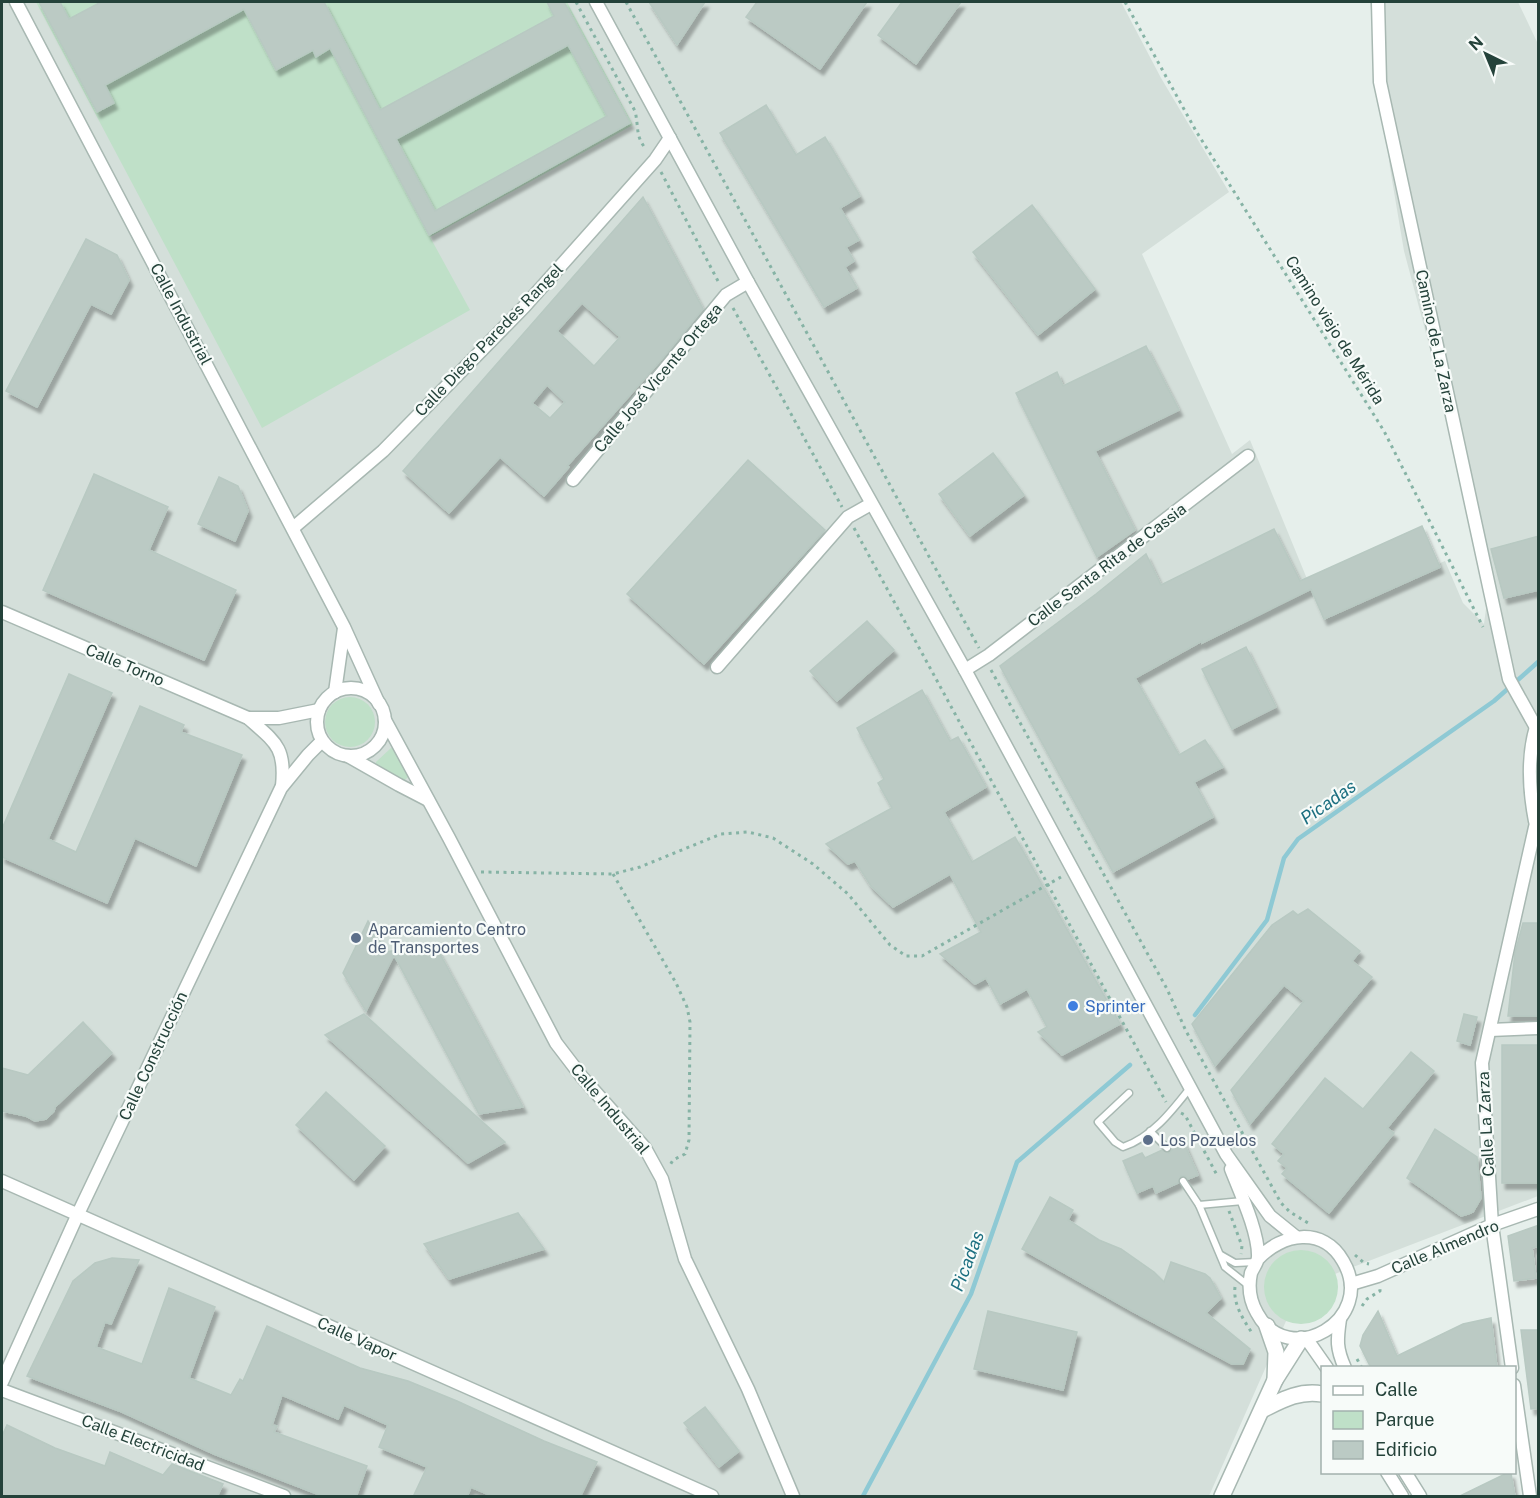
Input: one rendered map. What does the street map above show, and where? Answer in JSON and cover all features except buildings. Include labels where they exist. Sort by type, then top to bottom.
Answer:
[{"type":"street","name":"Calle Industrial","points":[[16,2],[344,627],[380,704]]},
{"type":"street","points":[[596,2],[748,282],[965,670],[1226,1154],[1270,1216],[1296,1237]]},
{"type":"street","name":"Camino de La Zarza","points":[[1378,2],[1380,82],[1509,679],[1537,729]]},
{"type":"street","name":"Calle Diego Paredes Rangel","points":[[292,528],[383,451],[524,307],[654,160],[670,138]]},
{"type":"street","name":"Calle José Vicente Ortega","points":[[573,480],[726,295],[748,282]]},
{"type":"street","name":"Calle Santa Rita de Cassia","points":[[965,670],[984,659],[1248,456]]},
{"type":"street","points":[[717,668],[848,518],[871,504]]},
{"type":"street","name":"Calle Torno","points":[[2,612],[248,718],[276,742],[284,765],[281,788]]},
{"type":"street","points":[[335,692],[344,627]]},
{"type":"street","points":[[344,689],[364,691],[380,704],[385,720],[383,732],[378,742],[370,750],[360,755],[348,756],[338,754],[322,741],[318,731],[319,710],[335,692],[344,689]]},
{"type":"street","name":"Calle Torno","points":[[248,718],[279,718],[319,710]]},
{"type":"street","name":"Calle Industrial","points":[[385,720],[556,1043],[582,1077],[645,1148],[662,1179],[685,1259],[748,1389],[793,1497]]},
{"type":"street","points":[[1537,729],[1531,744],[1530,795],[1537,817]]},
{"type":"street","name":"Calle Construcción","points":[[2,1382],[77,1216],[281,788],[322,741]]},
{"type":"street","points":[[348,756],[429,800]]},
{"type":"street","name":"Calle La Zarza","points":[[1512,1366],[1492,1225],[1482,1063],[1537,817]]},
{"type":"street","points":[[1490,1030],[1539,1028]]},
{"type":"street","points":[[1226,1154],[1255,1235],[1257,1260]]},
{"type":"street","name":"Calle Vapor","points":[[2,1181],[712,1497]]},
{"type":"street","name":"Calle Almendro","points":[[1351,1284],[1378,1276],[1492,1225],[1539,1209]]},
{"type":"street","points":[[1267,1326],[1279,1334],[1303,1338],[1324,1332],[1340,1319],[1347,1308],[1351,1284],[1342,1258],[1334,1249],[1316,1239],[1296,1237],[1281,1240],[1268,1248],[1257,1260],[1249,1287],[1254,1308],[1267,1326],[1276,1352],[1275,1380]]},
{"type":"street","points":[[1340,1319],[1336,1341],[1344,1366]]},
{"type":"street","points":[[1303,1338],[1325,1366]]},
{"type":"street","points":[[1222,1497],[1275,1380],[1303,1338]]},
{"type":"street","name":"Calle Electricidad","points":[[2,1390],[285,1497]]},
{"type":"street","points":[[1262,1410],[1294,1395],[1312,1392],[1321,1394]]},
{"type":"street","points":[[1516,1392],[1530,1497]]},
{"type":"street","points":[[1389,1474],[1402,1497]]},
{"type":"street","points":[[1406,1474],[1420,1497]]},
{"type":"lane","points":[[1129,1093],[1098,1122],[1115,1142],[1123,1147],[1137,1143],[1174,1108],[1190,1088]]},
{"type":"lane","points":[[1150,1131],[1167,1148]]},
{"type":"lane","points":[[1183,1181],[1199,1205],[1225,1267],[1249,1287]]},
{"type":"lane","points":[[1199,1205],[1243,1201]]},
{"type":"lane","points":[[1221,1255],[1235,1263],[1257,1260]]},
{"type":"path","points":[[576,2],[635,111],[638,122],[638,139],[654,160],[1049,884],[1164,1101],[1185,1115],[1223,1185],[1226,1202],[1242,1246],[1239,1263]]},
{"type":"path","points":[[626,2],[984,659],[1167,989],[1185,1031],[1281,1203],[1290,1212],[1313,1225]]},
{"type":"path","name":"Camino viejo de Mérida","points":[[1125,2],[1196,130],[1384,430],[1483,627]]},
{"type":"path","points":[[467,872],[613,874],[640,867],[721,834],[748,832],[773,838],[813,864],[848,894],[890,945],[906,956],[922,956],[1074,870]]},
{"type":"path","points":[[613,874],[676,983],[687,1007],[690,1022],[689,1140],[685,1154],[673,1160],[662,1179]]},
{"type":"path","points":[[1353,1252],[1364,1263],[1377,1266],[1380,1292],[1367,1299],[1358,1311]]},
{"type":"path","points":[[1237,1276],[1234,1291],[1237,1305],[1257,1339]]},
{"type":"path","points":[[1354,1353],[1361,1366]]},
{"type":"shaded area","points":[[2,2],[1121,2],[1161,78],[1229,192],[1142,254],[1232,454],[1250,440],[1321,613],[1445,561],[1463,603],[1484,624],[1487,601],[1432,356],[1404,251],[1390,168],[1370,2],[1518,2],[1538,44],[1538,1196],[1301,1287],[1209,1496],[2,1496]]},
{"type":"green space","points":[[36,2],[567,2],[633,125],[430,237],[470,310],[262,428]]},
{"type":"green space","points":[[350,697],[359,699],[370,708],[375,722],[373,731],[364,742],[350,747],[341,745],[330,736],[325,722],[327,713],[336,702]]},
{"type":"green space","points":[[391,748],[395,748],[408,777],[403,782],[375,767],[376,762]]},
{"type":"green space","points":[[1301,1250],[1315,1253],[1327,1261],[1335,1273],[1338,1287],[1335,1301],[1327,1313],[1315,1321],[1301,1324],[1287,1321],[1275,1313],[1267,1301],[1264,1287],[1267,1273],[1275,1261],[1287,1253]]},
{"type":"waterway","name":"Picadas","points":[[1195,1015],[1267,920],[1284,858],[1298,839],[1494,701],[1538,662]]},
{"type":"waterway","name":"Picadas","points":[[863,1496],[971,1294],[1017,1162],[1130,1065]]},
{"type":"place","name":"Aparcamiento Centro de Transportes","points":[[356,938]]},
{"type":"place","name":"Sprinter","points":[[1073,1006]]},
{"type":"place","name":"Los Pozuelos","points":[[1148,1140]]}]
